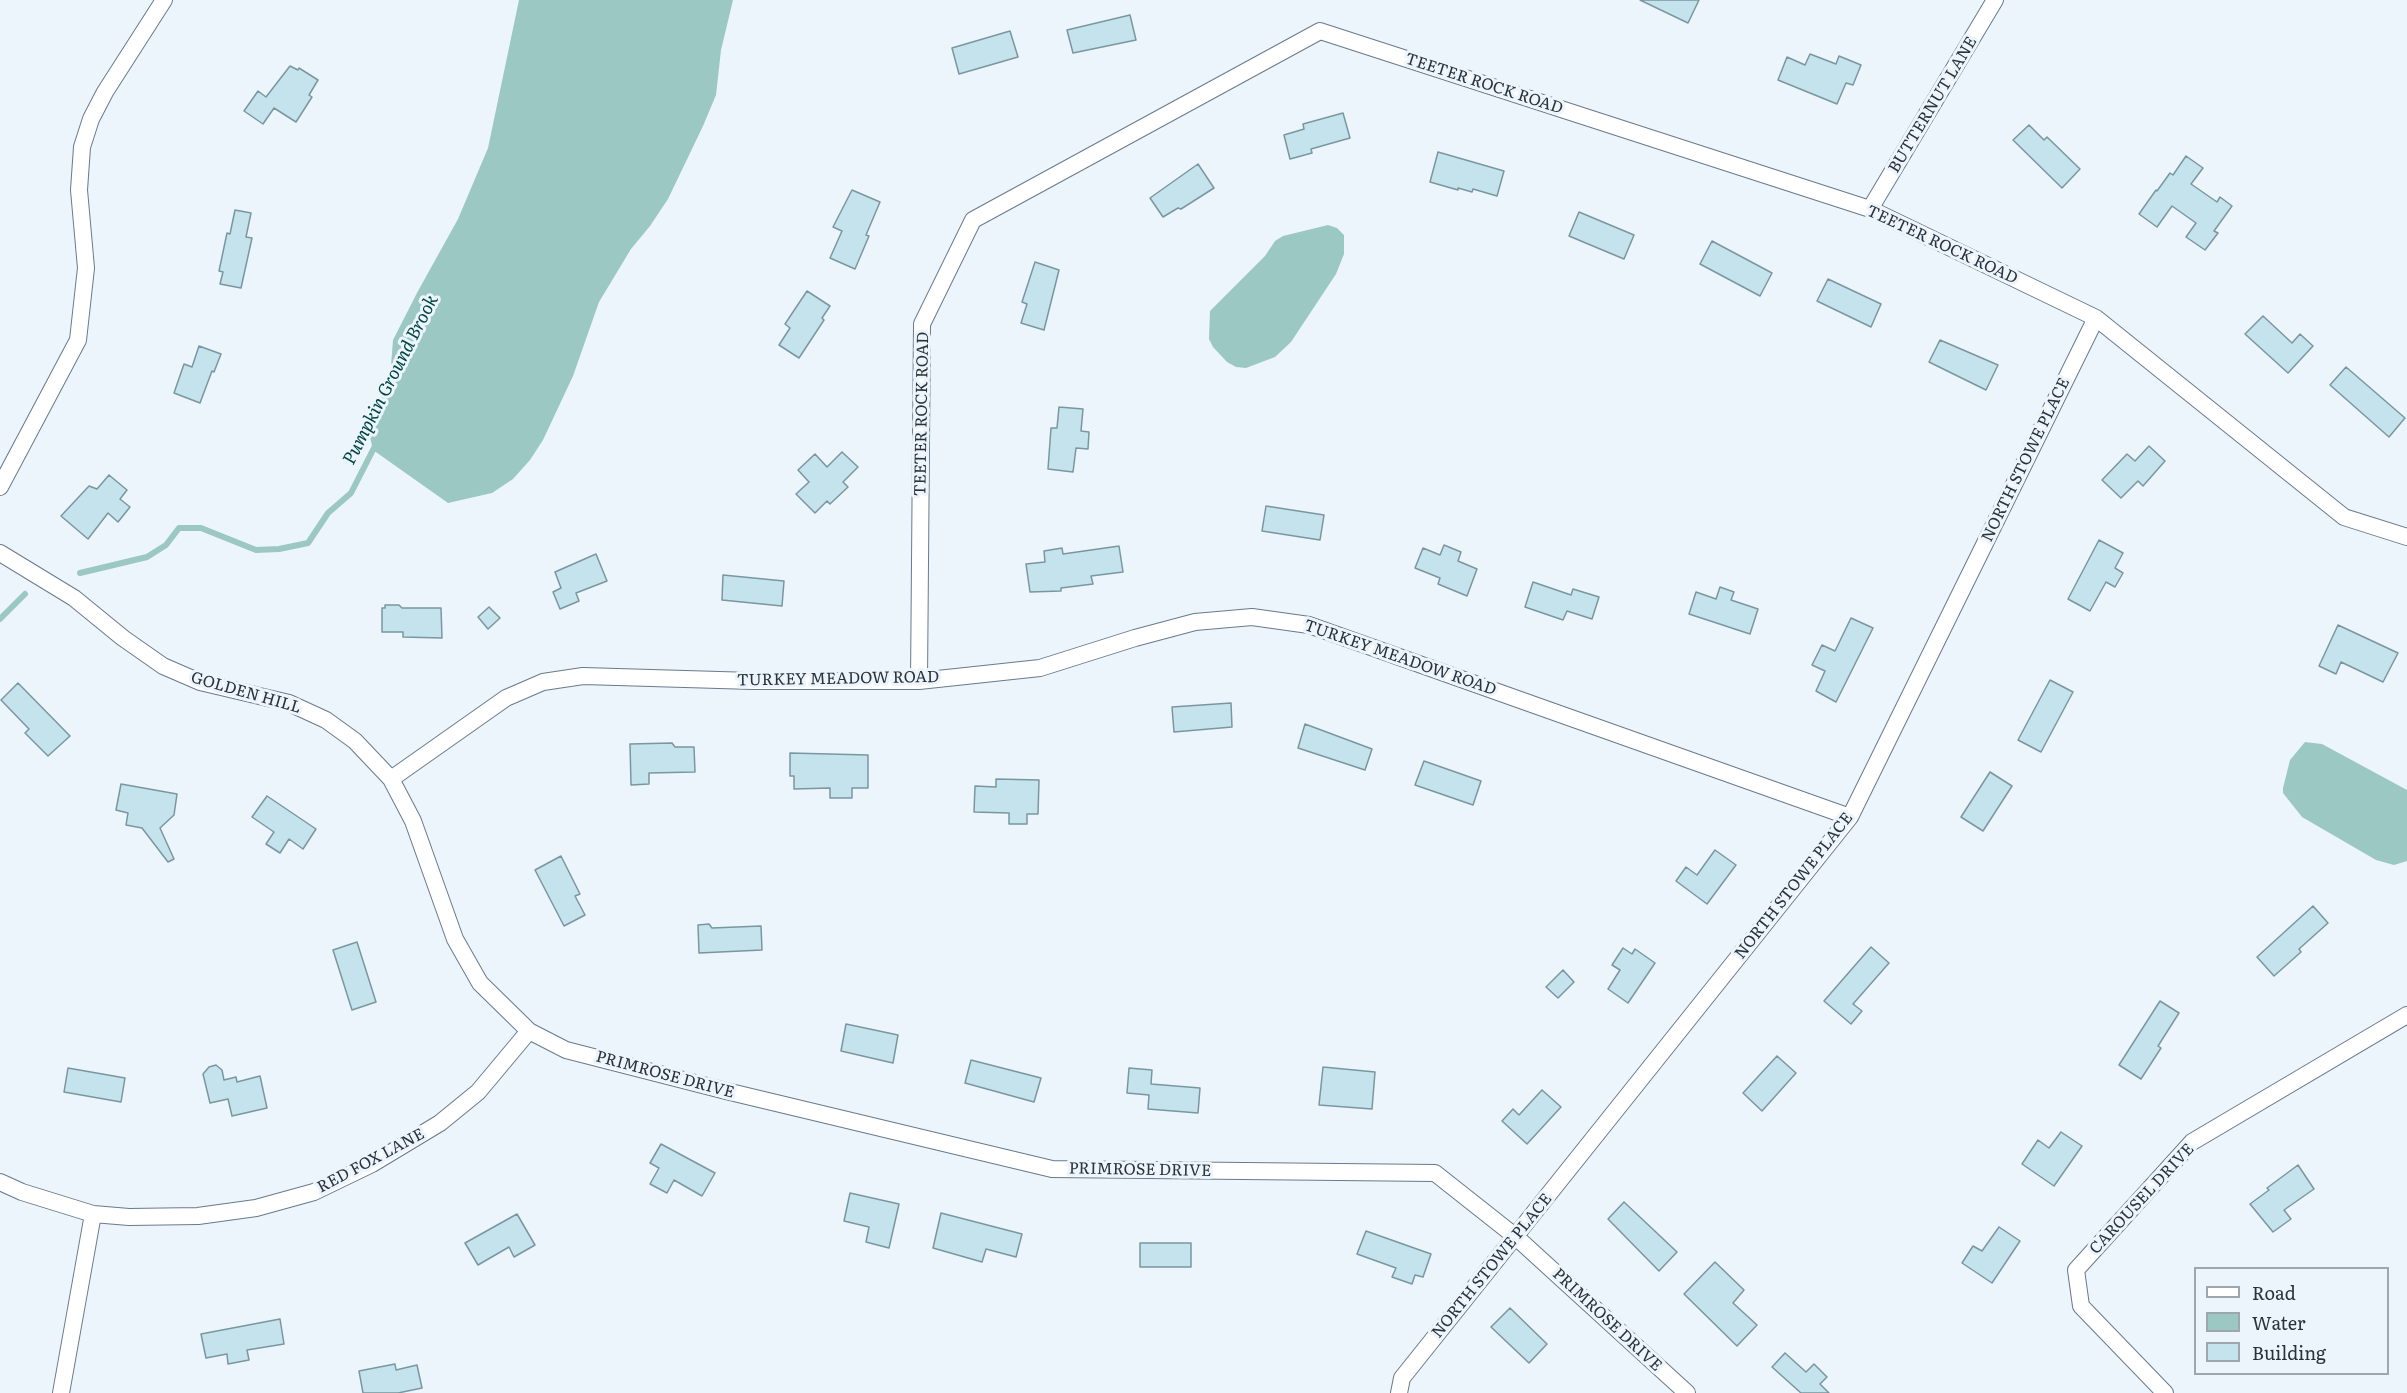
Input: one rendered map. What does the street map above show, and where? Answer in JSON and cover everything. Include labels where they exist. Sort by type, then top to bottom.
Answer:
[{"type":"street","points":[[0,487],[78,340],[86,268],[79,190],[82,147],[91,119],[105,92],[164,0]]},
{"type":"street","name":"BUTTERNUT LANE","points":[[1870,210],[1995,0]]},
{"type":"street","name":"TEETER ROCK ROAD","points":[[919,681],[922,324],[972,220],[1320,31],[1870,210],[2096,318],[2344,517],[2407,537]]},
{"type":"street","name":"NORTH STOWE PLACE","points":[[1398,1393],[1402,1378],[1850,816],[2096,318]]},
{"type":"street","name":"GOLDEN HILL","points":[[0,553],[74,598],[123,638],[163,666],[200,682],[289,703],[326,720],[355,741],[391,779],[414,821],[455,939],[480,983],[530,1031]]},
{"type":"street","name":"TURKEY MEADOW ROAD","points":[[391,779],[506,698],[543,682],[583,676],[753,681],[919,681],[1040,668],[1195,622],[1252,617],[1309,625],[1850,816]]},
{"type":"street","name":"CAROUSEL DRIVE","points":[[2165,1393],[2081,1306],[2076,1270],[2192,1142],[2407,1015]]},
{"type":"street","name":"RED FOX LANE","points":[[0,1182],[22,1192],[93,1214],[129,1216],[198,1216],[256,1208],[314,1192],[372,1164],[440,1123],[478,1092],[530,1031]]},
{"type":"street","name":"PRIMROSE DRIVE","points":[[530,1031],[566,1050],[1052,1169],[1435,1173],[1516,1237],[1687,1393]]},
{"type":"street","points":[[60,1393],[93,1214]]},
{"type":"water","points":[[519,0],[733,0],[721,50],[716,95],[703,126],[668,199],[631,249],[599,302],[573,376],[543,440],[530,460],[513,479],[492,493],[448,503],[373,450],[367,424],[390,378],[393,340],[458,219],[488,148]]},
{"type":"water","points":[[1328,225],[1337,228],[1344,235],[1344,254],[1336,274],[1291,342],[1275,357],[1246,368],[1236,367],[1227,362],[1209,339],[1210,311],[1265,256],[1275,241],[1283,236]]},
{"type":"water","points":[[2305,742],[2322,744],[2407,790],[2407,861],[2394,865],[2376,860],[2302,817],[2283,793],[2283,788],[2290,760]]},
{"type":"building","points":[[1640,0],[1699,0],[1688,23]]},
{"type":"building","points":[[1130,15],[1136,40],[1073,53],[1067,30]]},
{"type":"building","points":[[1010,31],[1018,57],[959,74],[952,48]]},
{"type":"building","points":[[1810,54],[1836,64],[1839,56],[1861,65],[1853,85],[1846,83],[1837,104],[1778,80],[1787,57],[1805,65]]},
{"type":"building","points":[[290,66],[298,70],[299,68],[318,80],[309,95],[312,97],[296,122],[274,108],[263,124],[244,111],[258,91],[266,97]]},
{"type":"building","points":[[1343,113],[1350,138],[1311,149],[1312,153],[1290,159],[1284,135],[1304,129],[1303,124]]},
{"type":"building","points":[[2029,125],[2044,140],[2047,137],[2080,169],[2062,188],[2013,140]]},
{"type":"building","points":[[1438,152],[1504,171],[1497,196],[1473,189],[1472,192],[1458,188],[1458,190],[1430,182]]},
{"type":"building","points":[[2186,156],[2203,168],[2191,184],[2217,202],[2220,197],[2232,206],[2214,231],[2218,233],[2205,250],[2186,237],[2196,223],[2172,206],[2157,227],[2139,214],[2156,190],[2170,173],[2173,175]]},
{"type":"building","points":[[1198,164],[1214,188],[1181,209],[1178,208],[1163,217],[1150,198]]},
{"type":"building","points":[[852,190],[880,202],[855,269],[830,258],[842,231],[833,227]]},
{"type":"building","points":[[235,210],[251,213],[246,237],[252,238],[241,288],[220,284],[223,272],[219,271],[227,233],[230,234]]},
{"type":"building","points":[[1579,212],[1634,235],[1624,259],[1569,236]]},
{"type":"building","points":[[1712,241],[1772,273],[1760,296],[1700,264]]},
{"type":"building","points":[[1035,262],[1059,270],[1044,330],[1021,323],[1027,304],[1022,302]]},
{"type":"building","points":[[1828,279],[1881,304],[1871,327],[1817,301]]},
{"type":"building","points":[[807,291],[830,306],[822,318],[824,320],[799,358],[779,345],[790,328],[785,324]]},
{"type":"building","points":[[2263,316],[2292,343],[2300,334],[2313,346],[2288,373],[2245,334]]},
{"type":"building","points":[[1940,340],[1998,365],[1986,390],[1929,362]]},
{"type":"building","points":[[199,346],[221,354],[200,403],[174,393],[184,364],[192,367]]},
{"type":"building","points":[[2346,367],[2405,418],[2389,437],[2330,385]]},
{"type":"building","points":[[1059,407],[1083,409],[1081,431],[1089,432],[1088,449],[1076,448],[1073,472],[1048,469],[1051,428],[1057,428]]},
{"type":"building","points":[[2149,446],[2165,461],[2143,486],[2138,481],[2121,498],[2102,480],[2127,454],[2135,461]]},
{"type":"building","points":[[842,452],[858,467],[843,482],[848,487],[830,504],[827,501],[815,513],[796,494],[809,482],[798,470],[815,454],[827,467]]},
{"type":"building","points":[[109,475],[127,490],[120,499],[130,507],[118,522],[108,513],[88,539],[61,516],[89,486],[97,489]]},
{"type":"building","points":[[1266,506],[1324,515],[1320,540],[1262,531]]},
{"type":"building","points":[[2099,540],[2123,553],[2115,568],[2123,573],[2115,587],[2106,582],[2090,611],[2068,599]]},
{"type":"building","points":[[1444,545],[1461,552],[1458,561],[1477,569],[1467,596],[1438,584],[1440,578],[1415,568],[1423,548],[1440,555]]},
{"type":"building","points":[[1119,546],[1123,572],[1091,576],[1093,584],[1061,588],[1061,591],[1030,592],[1026,564],[1045,562],[1044,551],[1062,548],[1063,554]]},
{"type":"building","points":[[596,554],[607,581],[576,593],[579,601],[560,609],[553,592],[561,588],[555,572]]},
{"type":"building","points":[[723,575],[784,581],[782,606],[722,600]]},
{"type":"building","points":[[1533,582],[1571,595],[1573,589],[1599,597],[1592,619],[1567,611],[1563,620],[1525,607]]},
{"type":"building","points":[[1720,587],[1734,592],[1731,600],[1758,609],[1750,634],[1689,614],[1696,592],[1716,599]]},
{"type":"building","points":[[385,605],[399,605],[402,608],[441,608],[442,638],[403,637],[403,632],[382,632],[382,608],[385,608]]},
{"type":"building","points":[[489,607],[500,618],[488,629],[478,617]]},
{"type":"building","points":[[1851,618],[1873,628],[1836,702],[1816,691],[1825,671],[1812,665],[1822,645],[1835,651]]},
{"type":"building","points":[[2338,625],[2398,653],[2383,682],[2341,662],[2336,674],[2319,666]]},
{"type":"building","points":[[2050,680],[2073,692],[2041,752],[2018,740]]},
{"type":"building","points":[[18,683],[70,736],[48,756],[25,733],[29,729],[1,700]]},
{"type":"building","points":[[1231,703],[1232,727],[1174,732],[1172,707]]},
{"type":"building","points":[[1305,724],[1372,749],[1365,770],[1298,748]]},
{"type":"building","points":[[672,743],[675,747],[694,747],[695,772],[649,773],[649,784],[631,785],[630,744]]},
{"type":"building","points":[[790,753],[868,755],[868,788],[852,788],[852,798],[830,798],[830,788],[794,789],[794,776],[790,776]]},
{"type":"building","points":[[1424,761],[1481,781],[1473,805],[1415,785]]},
{"type":"building","points":[[1990,772],[2012,786],[1983,831],[1961,817]]},
{"type":"building","points":[[996,779],[1039,780],[1038,814],[1027,814],[1027,824],[1009,824],[1009,813],[974,812],[975,786],[996,787]]},
{"type":"building","points":[[121,784],[177,794],[174,815],[160,828],[174,859],[168,862],[142,828],[126,825],[128,813],[116,810]]},
{"type":"building","points":[[267,796],[316,829],[303,849],[289,839],[280,853],[266,844],[274,832],[252,817]]},
{"type":"building","points":[[1715,850],[1736,865],[1707,904],[1676,881],[1686,867],[1697,875]]},
{"type":"building","points":[[561,856],[580,894],[575,896],[585,915],[564,926],[535,870]]},
{"type":"building","points":[[2313,906],[2328,923],[2274,976],[2257,957]]},
{"type":"building","points":[[709,924],[712,928],[761,926],[762,950],[699,953],[698,925]]},
{"type":"building","points":[[357,942],[376,1002],[352,1010],[333,950]]},
{"type":"building","points":[[1871,947],[1889,963],[1853,1004],[1862,1011],[1851,1024],[1824,1001]]},
{"type":"building","points":[[1623,948],[1632,954],[1635,949],[1655,963],[1628,1003],[1608,989],[1620,970],[1612,965]]},
{"type":"building","points":[[1563,970],[1574,982],[1558,998],[1546,987]]},
{"type":"building","points":[[2160,1001],[2179,1013],[2158,1046],[2161,1048],[2141,1079],[2119,1065]]},
{"type":"building","points":[[846,1024],[898,1035],[893,1063],[841,1051]]},
{"type":"building","points":[[1777,1056],[1796,1073],[1762,1111],[1743,1093]]},
{"type":"building","points":[[971,1060],[1041,1078],[1034,1102],[965,1083]]},
{"type":"building","points":[[216,1065],[222,1070],[224,1080],[236,1077],[237,1082],[260,1076],[267,1108],[232,1116],[228,1099],[210,1103],[203,1074],[209,1067]]},
{"type":"building","points":[[1323,1067],[1375,1072],[1372,1109],[1319,1105]]},
{"type":"building","points":[[68,1068],[125,1078],[121,1102],[64,1092]]},
{"type":"building","points":[[1129,1068],[1152,1070],[1151,1084],[1200,1088],[1198,1113],[1148,1109],[1149,1095],[1127,1093]]},
{"type":"building","points":[[1542,1090],[1561,1107],[1527,1144],[1502,1121],[1513,1109],[1519,1115]]},
{"type":"building","points":[[2061,1132],[2082,1146],[2054,1186],[2022,1164],[2038,1140],[2049,1148]]},
{"type":"building","points":[[661,1144],[715,1173],[702,1196],[674,1180],[667,1193],[650,1184],[659,1168],[650,1163]]},
{"type":"building","points":[[2298,1165],[2314,1189],[2284,1210],[2291,1219],[2273,1232],[2250,1204]]},
{"type":"building","points":[[850,1193],[899,1204],[889,1248],[866,1242],[869,1227],[844,1221]]},
{"type":"building","points":[[1624,1202],[1677,1252],[1659,1271],[1608,1219]]},
{"type":"building","points":[[941,1213],[1022,1234],[1016,1257],[986,1249],[982,1262],[933,1248]]},
{"type":"building","points":[[517,1214],[535,1245],[514,1257],[509,1247],[478,1265],[465,1243]]},
{"type":"building","points":[[1999,1227],[2020,1241],[1992,1283],[1962,1263],[1973,1246],[1982,1251]]},
{"type":"building","points":[[1366,1231],[1431,1254],[1423,1277],[1415,1275],[1412,1284],[1392,1277],[1396,1268],[1357,1254]]},
{"type":"building","points":[[1140,1243],[1191,1243],[1191,1267],[1140,1267]]},
{"type":"building","points":[[1715,1262],[1744,1290],[1733,1303],[1757,1325],[1737,1346],[1684,1294]]},
{"type":"building","points":[[1510,1308],[1547,1344],[1529,1363],[1491,1327]]},
{"type":"building","points":[[280,1319],[284,1344],[247,1350],[249,1360],[228,1364],[227,1354],[206,1358],[201,1334]]},
{"type":"building","points":[[1785,1353],[1806,1372],[1814,1364],[1827,1377],[1820,1384],[1829,1393],[1801,1393],[1772,1367]]},
{"type":"building","points":[[395,1364],[396,1370],[417,1365],[422,1388],[398,1393],[363,1393],[359,1371]]},
{"type":"waterway","name":"Pumpkin Ground Brook","points":[[80,573],[147,557],[166,545],[179,528],[201,528],[256,550],[279,549],[308,543],[328,513],[351,493],[376,444]]},
{"type":"waterway","name":"Pumpkin Ground Brook","points":[[0,619],[25,594]]}]
